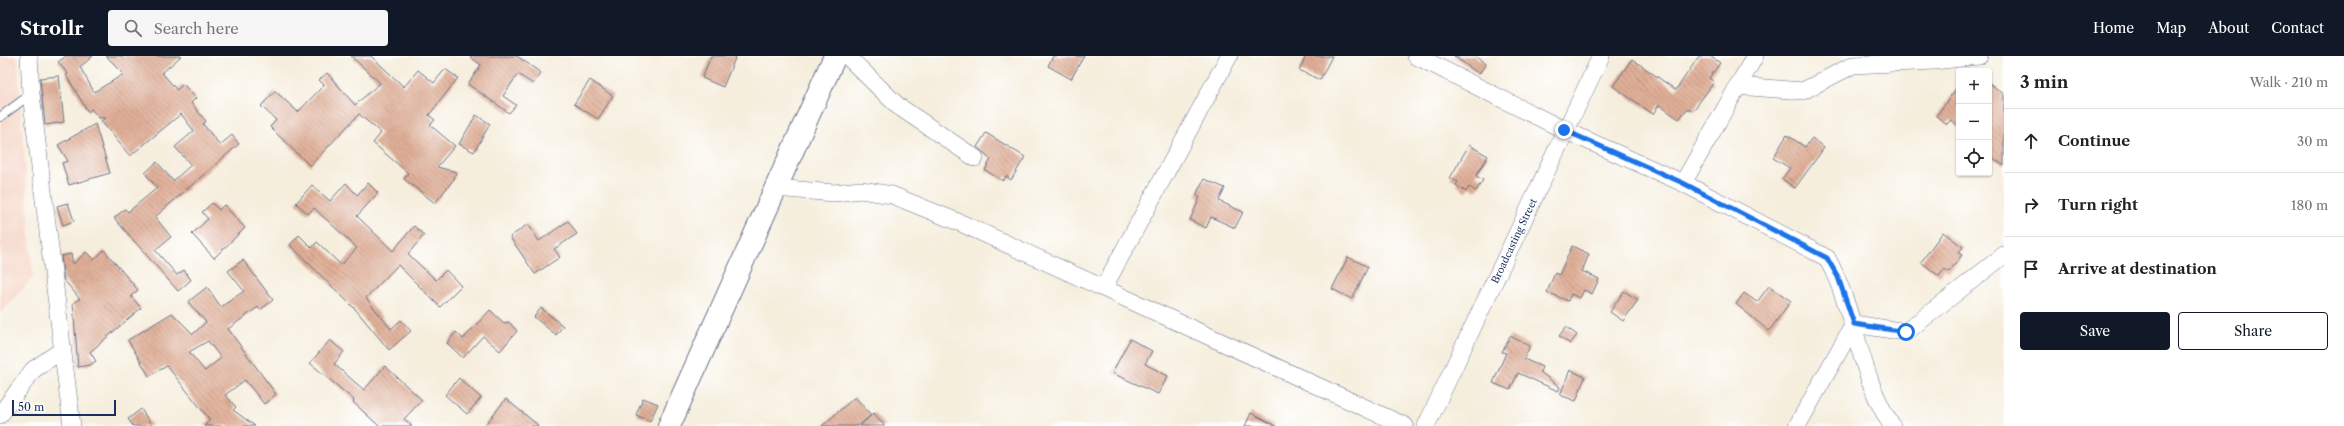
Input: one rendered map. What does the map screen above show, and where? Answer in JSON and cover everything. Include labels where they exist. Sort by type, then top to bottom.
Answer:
[{"type":"main road","points":[[669,426],[835,56]]},
{"type":"street","points":[[29,56],[31,94],[72,426]]},
{"type":"street","points":[[847,56],[898,106],[975,158]]},
{"type":"street","points":[[1104,287],[1229,56]]},
{"type":"street","points":[[1416,56],[1564,130],[1683,183],[1827,258],[1838,277],[1854,324],[1874,393],[1892,426]]},
{"type":"street","name":"Broadcasting Street","points":[[1426,426],[1564,130],[1601,56]]},
{"type":"street","points":[[1683,183],[1755,56]]},
{"type":"street","points":[[1737,86],[1803,91],[1853,66],[1934,61],[1980,56]]},
{"type":"street","points":[[775,188],[834,193],[861,190],[892,195],[963,224],[1104,287],[1405,426]]},
{"type":"street","points":[[1854,324],[1906,332],[2004,255]]},
{"type":"street","points":[[1797,426],[1854,324]]},
{"type":"street","points":[[0,416],[33,370],[62,350]]},
{"type":"lane","points":[[0,117],[31,94]]},
{"type":"shaded area","points":[[0,56],[17,56],[33,278],[0,313]]},
{"type":"building","points":[[66,56],[93,56],[80,67],[94,92],[124,74],[106,56],[181,56],[162,73],[177,90],[183,84],[196,98],[191,103],[206,121],[203,124],[220,145],[232,135],[239,144],[155,217],[171,237],[155,250],[177,275],[184,270],[191,280],[178,291],[114,218],[125,209],[128,212],[157,188],[145,173],[157,162],[173,181],[191,165],[175,147],[194,131],[181,114],[130,156],[101,121],[106,118],[99,118],[91,109],[88,112],[66,75],[68,74],[58,62]]},
{"type":"building","points":[[351,56],[371,56],[404,87],[418,70],[434,83],[445,69],[458,78],[429,115],[435,120],[430,125],[455,146],[437,167],[456,172],[454,179],[435,203],[404,179],[408,173],[373,143],[381,133],[359,114],[310,166],[270,127],[276,120],[261,106],[275,91],[298,112],[324,85],[319,80],[327,73],[355,105],[380,83]]},
{"type":"building","points":[[469,56],[517,56],[541,73],[533,84],[518,74],[503,96],[516,105],[509,113],[468,84],[481,65]]},
{"type":"building","points":[[711,56],[736,56],[723,87],[702,78]]},
{"type":"building","points":[[1053,56],[1084,56],[1071,79],[1048,66]]},
{"type":"building","points":[[1306,56],[1332,56],[1320,80],[1299,70]]},
{"type":"building","points":[[1454,56],[1475,56],[1486,64],[1479,74]]},
{"type":"building","points":[[1699,56],[1710,56],[1720,63],[1709,78],[1714,82],[1693,111],[1688,108],[1679,119],[1659,105],[1653,114],[1613,86],[1632,59],[1676,90]]},
{"type":"building","points":[[59,76],[64,122],[45,125],[40,78]]},
{"type":"building","points":[[590,80],[613,96],[598,119],[574,104]]},
{"type":"building","points":[[1992,85],[2004,94],[2004,166],[1992,157]]},
{"type":"building","points":[[1956,89],[1956,124],[1951,120],[1947,124],[1936,116]]},
{"type":"building","points":[[476,115],[490,124],[474,152],[459,144]]},
{"type":"building","points":[[95,124],[110,173],[69,185],[62,163],[68,161],[58,145]]},
{"type":"building","points":[[986,133],[1025,157],[1011,180],[1006,176],[1003,181],[985,170],[991,159],[977,147]]},
{"type":"building","points":[[1787,135],[1805,147],[1812,138],[1824,148],[1795,188],[1782,179],[1790,168],[1773,158]]},
{"type":"building","points":[[1469,145],[1488,156],[1476,176],[1483,180],[1476,191],[1469,187],[1466,192],[1456,185],[1458,182],[1450,178]]},
{"type":"building","points":[[1204,179],[1225,188],[1219,201],[1243,212],[1235,228],[1211,217],[1206,228],[1190,220],[1200,197],[1196,195]]},
{"type":"building","points":[[346,183],[357,195],[368,183],[378,193],[357,216],[393,251],[414,226],[424,235],[408,254],[436,280],[446,270],[461,286],[440,307],[398,265],[366,298],[391,329],[401,320],[411,331],[389,350],[356,310],[290,245],[299,235],[312,248],[317,242],[341,265],[357,248],[314,208],[308,214],[296,203],[312,185],[330,201]]},
{"type":"building","points":[[68,203],[74,221],[63,225],[57,206]]},
{"type":"building","points":[[212,203],[219,210],[224,205],[245,228],[214,258],[192,234],[208,219],[202,212]]},
{"type":"building","points":[[568,221],[577,234],[554,249],[560,257],[535,274],[510,237],[528,224],[539,241]]},
{"type":"building","points":[[1943,232],[1963,247],[1958,253],[1962,255],[1949,272],[1945,269],[1939,276],[1921,262]]},
{"type":"building","points":[[1572,246],[1589,254],[1582,271],[1599,279],[1592,294],[1584,290],[1580,298],[1571,294],[1568,301],[1547,292],[1555,273],[1559,275]]},
{"type":"building","points":[[104,250],[138,290],[131,296],[141,308],[90,352],[96,361],[90,365],[78,367],[73,303],[80,299],[64,280],[61,256],[71,254],[73,264],[86,252],[94,260]]},
{"type":"building","points":[[1348,257],[1368,267],[1352,299],[1332,289]]},
{"type":"building","points":[[243,260],[273,300],[260,310],[258,307],[228,329],[276,394],[264,404],[245,380],[225,395],[236,407],[233,410],[255,426],[204,426],[210,420],[167,366],[149,376],[128,340],[172,313],[193,334],[206,322],[188,302],[207,287],[221,307],[244,291],[228,271]],"holes":[[[208,341],[221,358],[205,371],[189,352]]]},
{"type":"building","points":[[1769,286],[1791,301],[1769,331],[1736,304],[1744,293],[1757,302]]},
{"type":"building","points":[[1624,291],[1638,300],[1623,321],[1610,312]]},
{"type":"building","points":[[541,308],[563,326],[556,335],[534,317]]},
{"type":"building","points":[[490,310],[504,323],[509,322],[517,331],[500,351],[483,336],[463,358],[447,343],[456,332],[463,339]]},
{"type":"building","points":[[1566,327],[1577,335],[1570,344],[1559,336]]},
{"type":"building","points":[[1510,336],[1530,346],[1524,359],[1542,367],[1540,372],[1560,387],[1558,391],[1518,373],[1510,390],[1493,383],[1506,353],[1502,352]]},
{"type":"building","points":[[1130,339],[1152,351],[1145,364],[1168,376],[1158,394],[1112,373]]},
{"type":"building","points":[[330,340],[344,352],[334,364],[364,390],[385,366],[422,400],[404,419],[412,426],[379,426],[353,402],[354,400],[310,363]]},
{"type":"building","points":[[1570,370],[1585,377],[1576,401],[1560,395]]},
{"type":"building","points":[[459,378],[481,398],[467,414],[445,395]]},
{"type":"building","points":[[855,397],[871,415],[858,426],[822,426]]},
{"type":"building","points":[[643,398],[658,404],[650,421],[636,415]]},
{"type":"building","points":[[506,399],[539,426],[484,426]]},
{"type":"building","points":[[141,409],[152,426],[133,426],[128,419]]},
{"type":"building","points":[[874,413],[885,426],[860,426]]},
{"type":"building","points":[[1251,413],[1276,426],[1245,426]]},
{"type":"route","points":[[1564,130],[1683,183],[1827,258],[1838,277],[1854,324],[1906,332]]}]
